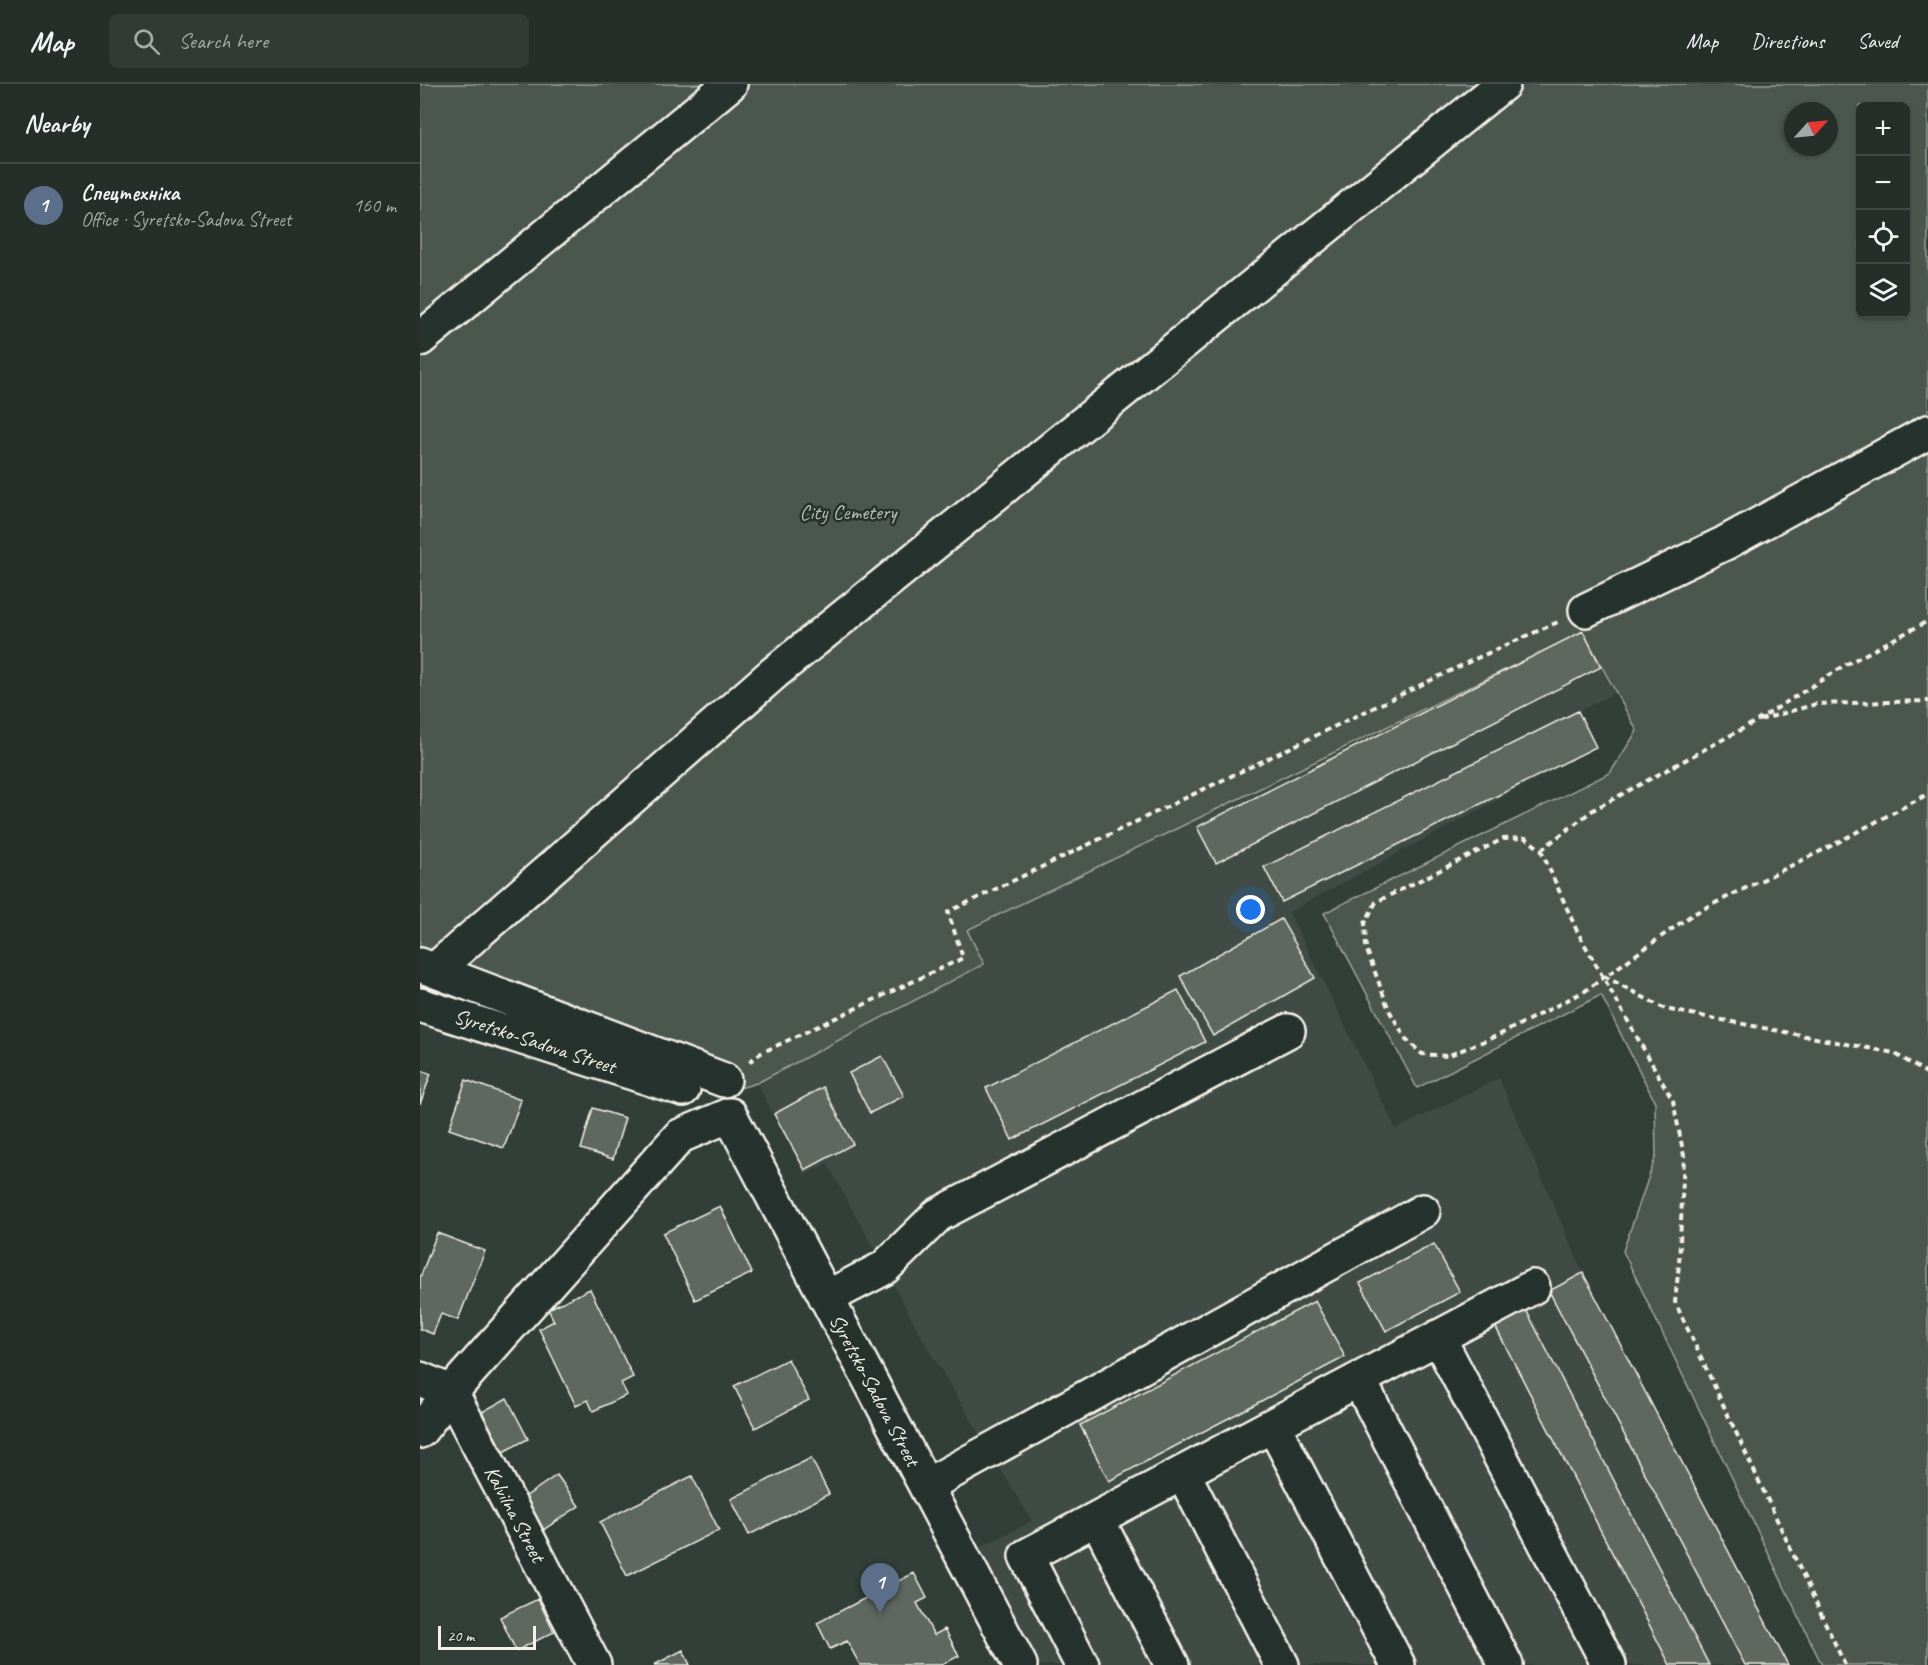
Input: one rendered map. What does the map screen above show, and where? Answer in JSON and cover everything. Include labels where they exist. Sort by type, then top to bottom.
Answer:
[{"type":"street","points":[[420,339],[730,84]]},
{"type":"street","points":[[724,1080],[427,967],[774,674],[1503,84]]},
{"type":"street","points":[[1586,610],[1725,543],[1928,432]]},
{"type":"street","name":"Syretsko-Sadova Street","points":[[420,1005],[683,1089]]},
{"type":"street","points":[[826,1298],[884,1268],[938,1215],[1288,1031]]},
{"type":"street","name":"Syretsko-Sadova Street","points":[[451,1392],[680,1136],[730,1115],[1020,1665]]},
{"type":"street","points":[[926,1486],[1423,1211]]},
{"type":"street","points":[[1082,1665],[1026,1556],[1533,1287]]},
{"type":"street","points":[[1438,1337],[1609,1665]]},
{"type":"street","points":[[420,1380],[451,1392],[420,1431]]},
{"type":"street","points":[[1359,1380],[1506,1665]]},
{"type":"street","name":"Kalvilna Street","points":[[451,1392],[594,1665]]},
{"type":"street","points":[[1273,1425],[1398,1665]]},
{"type":"street","points":[[1183,1473],[1282,1665]]},
{"type":"street","points":[[1097,1519],[1172,1665]]},
{"type":"path","points":[[724,1080],[761,1053],[963,958],[948,912],[1475,658],[1586,610]]},
{"type":"path","points":[[1541,850],[1593,810],[1755,722],[1847,664],[1928,621]]},
{"type":"path","points":[[1755,722],[1816,704],[1928,700]]},
{"type":"path","points":[[1845,1665],[1675,1302],[1684,1156],[1673,1101],[1603,976],[1577,931],[1541,850],[1526,838],[1503,839],[1376,902],[1365,923],[1366,948],[1389,1010],[1406,1039],[1422,1054],[1447,1056],[1497,1036],[1585,991],[1603,976],[1693,914],[1827,848],[1928,794]]},
{"type":"path","points":[[1603,976],[1665,1009],[1894,1053],[1928,1074]]},
{"type":"shaded area","points":[[1583,631],[1615,693],[1579,711],[1596,747],[1289,912],[1396,1129],[1499,1078],[1583,1273],[1788,1665],[1039,1665],[979,1548],[1032,1521],[925,1343],[827,1163],[805,1175],[757,1083],[983,964],[967,930]]},
{"type":"green space","name":"City Cemetery","points":[[420,84],[1928,84],[1928,1665],[1822,1665],[1623,1251],[1656,1156],[1655,1102],[1601,995],[1417,1088],[1324,913],[1610,773],[1637,731],[1583,632],[967,930],[984,964],[757,1083],[726,1092],[420,989]]},
{"type":"building","points":[[1583,631],[1601,667],[1216,863],[1197,827]]},
{"type":"building","points":[[1578,711],[1596,747],[1282,902],[1264,867]]},
{"type":"building","points":[[1281,919],[1315,978],[1213,1036],[1180,976]]},
{"type":"building","points":[[1178,990],[1205,1042],[1012,1140],[986,1088]]},
{"type":"building","points":[[882,1056],[904,1096],[870,1113],[849,1073]]},
{"type":"building","points":[[420,1070],[431,1074],[420,1104]]},
{"type":"building","points":[[466,1080],[521,1100],[504,1148],[449,1129]]},
{"type":"building","points":[[823,1087],[853,1144],[805,1170],[774,1114]]},
{"type":"building","points":[[593,1108],[625,1118],[613,1159],[581,1149]]},
{"type":"building","points":[[720,1206],[752,1273],[695,1300],[663,1233]]},
{"type":"building","points":[[437,1233],[485,1251],[458,1320],[441,1314],[433,1334],[420,1329],[420,1278]]},
{"type":"building","points":[[1434,1244],[1460,1292],[1386,1331],[1360,1283]]},
{"type":"building","points":[[1583,1273],[1788,1665],[1745,1665],[1549,1291]]},
{"type":"building","points":[[590,1289],[633,1377],[621,1383],[627,1395],[593,1411],[588,1400],[576,1406],[539,1329],[554,1321],[548,1309]]},
{"type":"building","points":[[1315,1301],[1345,1357],[1109,1481],[1080,1425]]},
{"type":"building","points":[[1522,1302],[1709,1665],[1670,1665],[1491,1318]]},
{"type":"building","points":[[788,1359],[809,1400],[755,1428],[734,1386]]},
{"type":"building","points":[[507,1398],[528,1439],[503,1452],[482,1412]]},
{"type":"building","points":[[811,1458],[829,1494],[749,1535],[731,1499]]},
{"type":"building","points":[[557,1475],[579,1506],[540,1532],[519,1501]]},
{"type":"building","points":[[692,1476],[719,1530],[627,1576],[600,1522]]},
{"type":"building","points":[[914,1573],[927,1598],[917,1603],[934,1635],[945,1629],[959,1656],[941,1665],[860,1665],[847,1641],[830,1649],[817,1623]]},
{"type":"building","points":[[538,1599],[554,1632],[516,1651],[500,1617]]},
{"type":"building","points":[[683,1650],[690,1665],[654,1665]]},
{"type":"place","name":"Спецтехніка","points":[[880,1613]]}]
